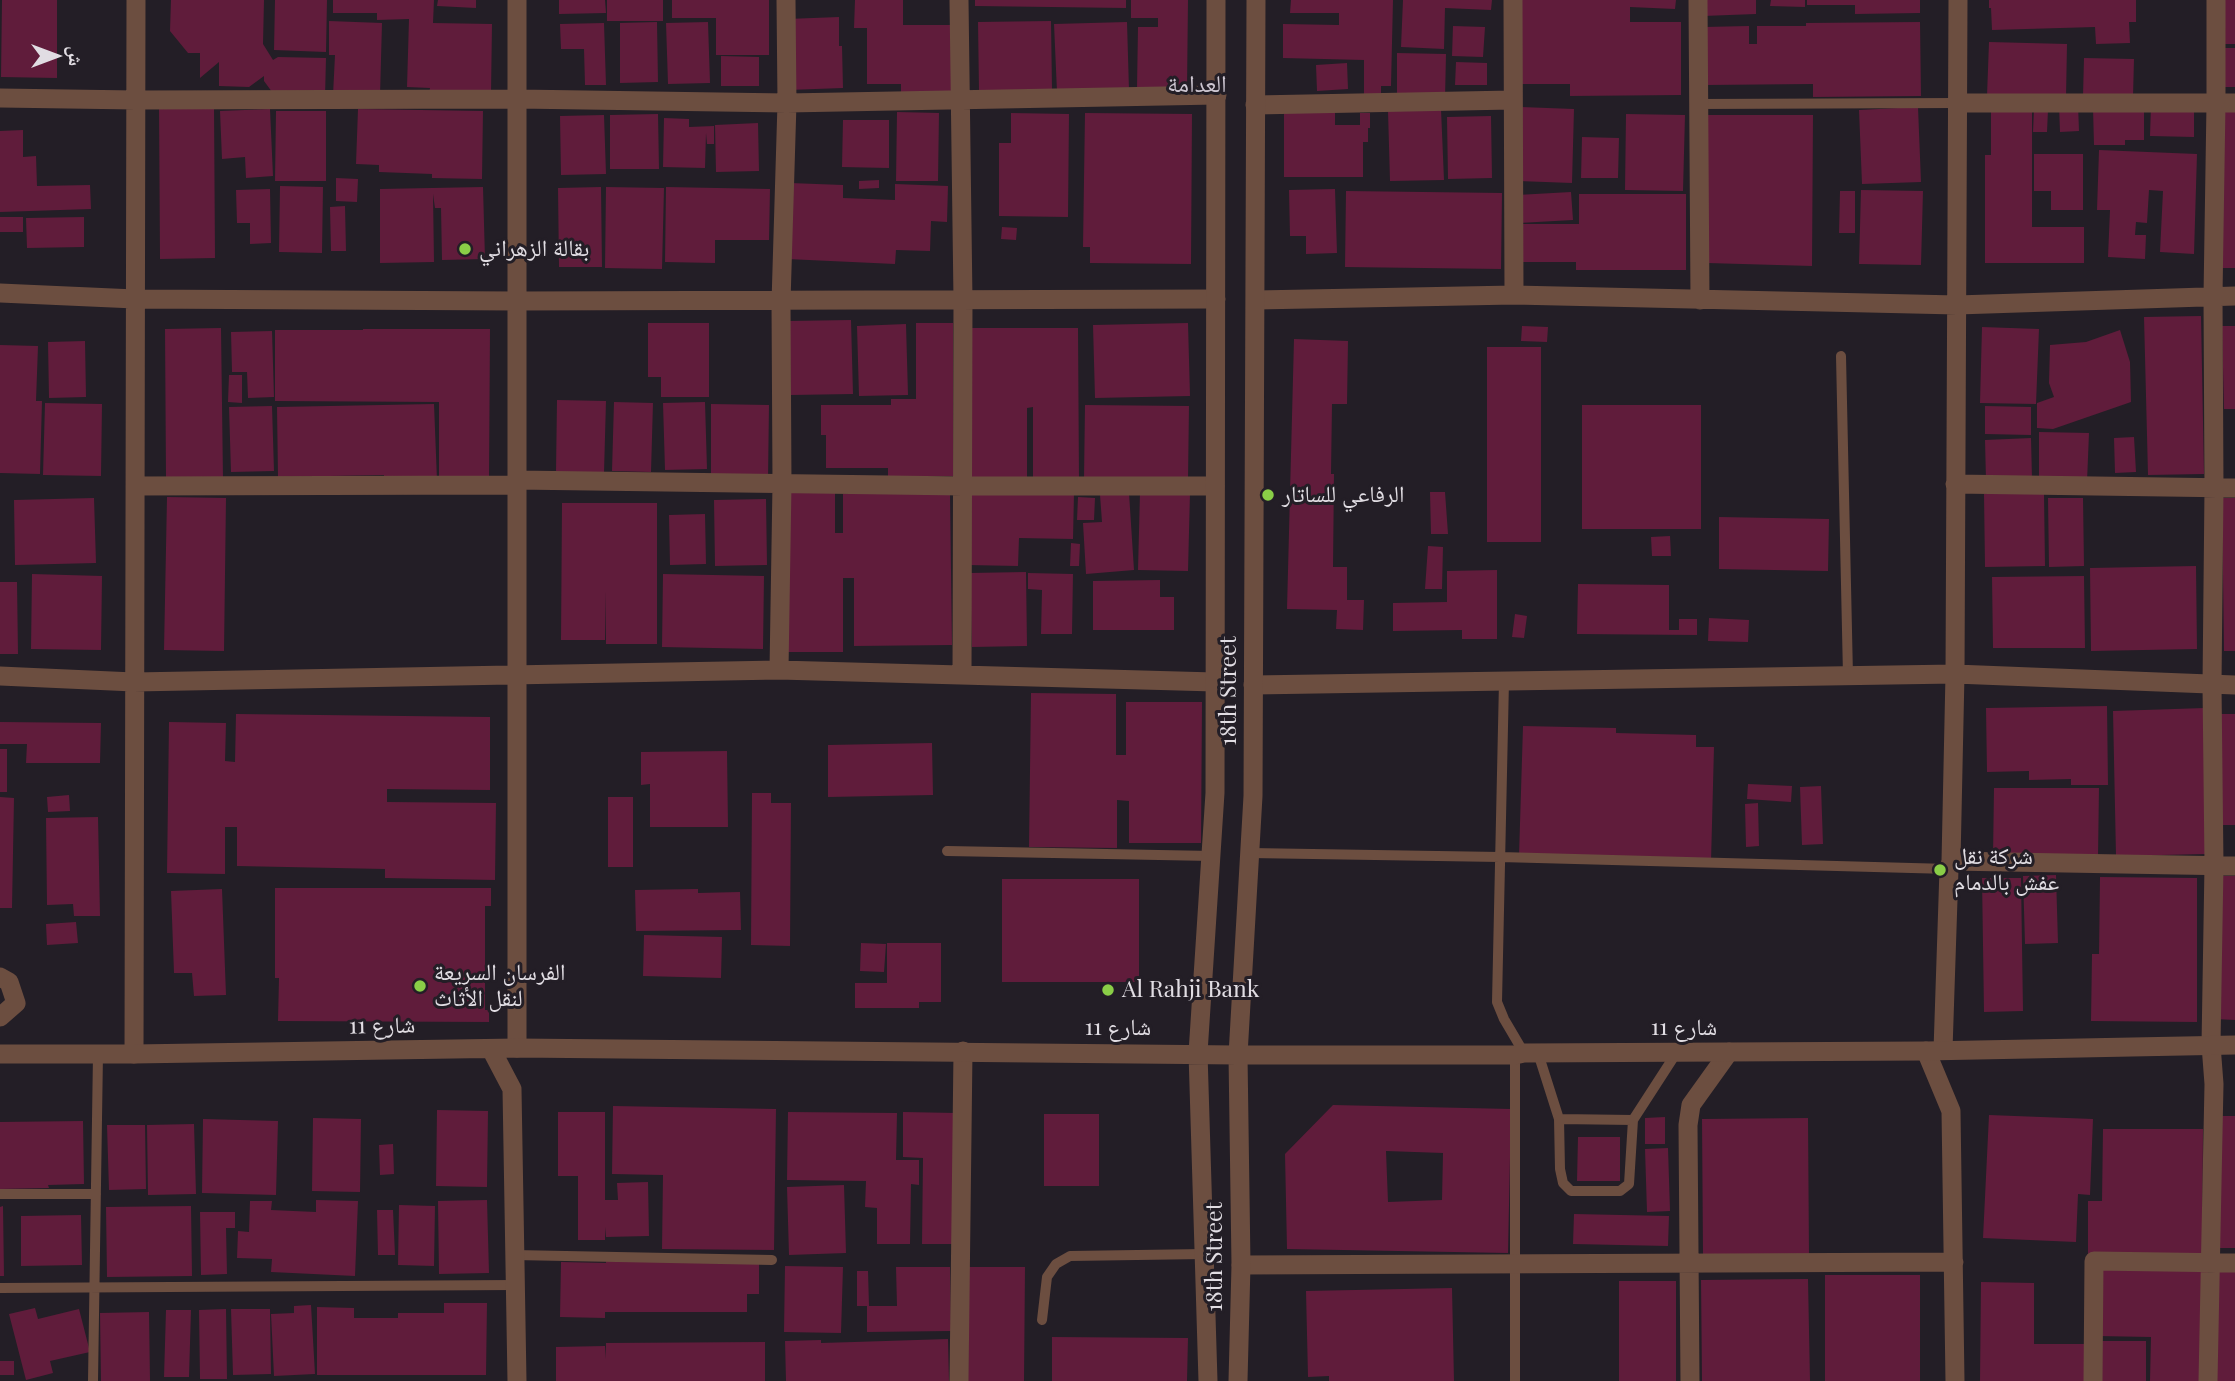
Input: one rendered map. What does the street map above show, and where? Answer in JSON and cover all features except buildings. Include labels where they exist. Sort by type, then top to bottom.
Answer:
[{"type":"street","points":[[134,1054],[136,0]]},
{"type":"street","points":[[517,0],[517,1048]]},
{"type":"street","points":[[779,670],[786,0]]},
{"type":"street","points":[[960,0],[963,300],[962,675]]},
{"type":"street","points":[[1208,1381],[1198,1053],[1212,856],[1215,682],[1216,0]]},
{"type":"street","name":"18th Street","points":[[1238,1381],[1241,1265],[1238,1055],[1253,796],[1256,0]]},
{"type":"street","points":[[1513,0],[1514,295]]},
{"type":"street","points":[[1699,0],[1700,300]]},
{"type":"street","points":[[1955,1381],[1951,1111],[1934,1051],[1950,865],[1955,674],[1958,0]]},
{"type":"street","points":[[2208,1381],[2214,1084],[2211,1045],[2214,865],[2213,296],[2226,103],[2216,0]]},
{"type":"street","points":[[0,98],[518,99],[787,103],[1217,95]]},
{"type":"street","points":[[1255,105],[1512,100]]},
{"type":"street","points":[[1956,103],[2226,103]]},
{"type":"street","points":[[0,293],[135,299],[517,301],[1216,299]]},
{"type":"street","points":[[1256,300],[1514,295],[1957,305],[2235,296]]},
{"type":"street","points":[[1955,484],[2235,488]]},
{"type":"street","points":[[135,485],[1215,485]]},
{"type":"street","points":[[0,676],[134,682],[779,670],[1215,682]]},
{"type":"street","points":[[1253,685],[1955,674],[2235,685]]},
{"type":"street","points":[[1950,865],[2235,866]]},
{"type":"street","points":[[0,977],[9,982],[16,1003],[0,1017]]},
{"type":"street","name":"شارع 11","points":[[0,1054],[517,1048],[1238,1055],[1526,1054],[1934,1051],[2235,1045]]},
{"type":"street","points":[[491,1049],[512,1089],[517,1381]]},
{"type":"street","points":[[959,1381],[963,1052]]},
{"type":"street","points":[[1690,1381],[1688,1125],[1691,1105],[1729,1052]]},
{"type":"street","points":[[2093,1381],[2094,1261],[2235,1262]]},
{"type":"street","points":[[1241,1265],[1954,1262]]},
{"type":"lane","points":[[1698,104],[1956,103]]},
{"type":"lane","points":[[1841,356],[1848,676]]},
{"type":"lane","points":[[1504,681],[1497,1002],[1513,1037],[1526,1054],[1559,1119],[1560,1169],[1563,1183],[1571,1191],[1620,1191],[1629,1184],[1633,1120],[1677,1052]]},
{"type":"lane","points":[[947,852],[1212,856]]},
{"type":"lane","points":[[1250,853],[1950,865]]},
{"type":"lane","points":[[93,1381],[98,1054]]},
{"type":"lane","points":[[1515,1381],[1514,1265],[1526,1054]]},
{"type":"lane","points":[[1559,1119],[1633,1120]]},
{"type":"lane","points":[[0,1194],[96,1194]]},
{"type":"lane","points":[[1042,1320],[1047,1277],[1056,1264],[1070,1256],[1204,1254]]},
{"type":"lane","points":[[514,1255],[772,1260]]},
{"type":"lane","points":[[0,1288],[515,1285]]},
{"type":"place","name":"بقالة الزهراني","points":[[465,249]]},
{"type":"place","name":"الرفاعي للساتار","points":[[1268,495]]},
{"type":"place","name":"شركة نقل عفش بالدمام","points":[[1940,870]]},
{"type":"place","name":"الفرسان السريعة لنقل الأثاث","points":[[420,986]]},
{"type":"place","name":"Al Rahji Bank","points":[[1108,990]]},
{"type":"district","name":"العدامة","points":[[1197,85]]}]
